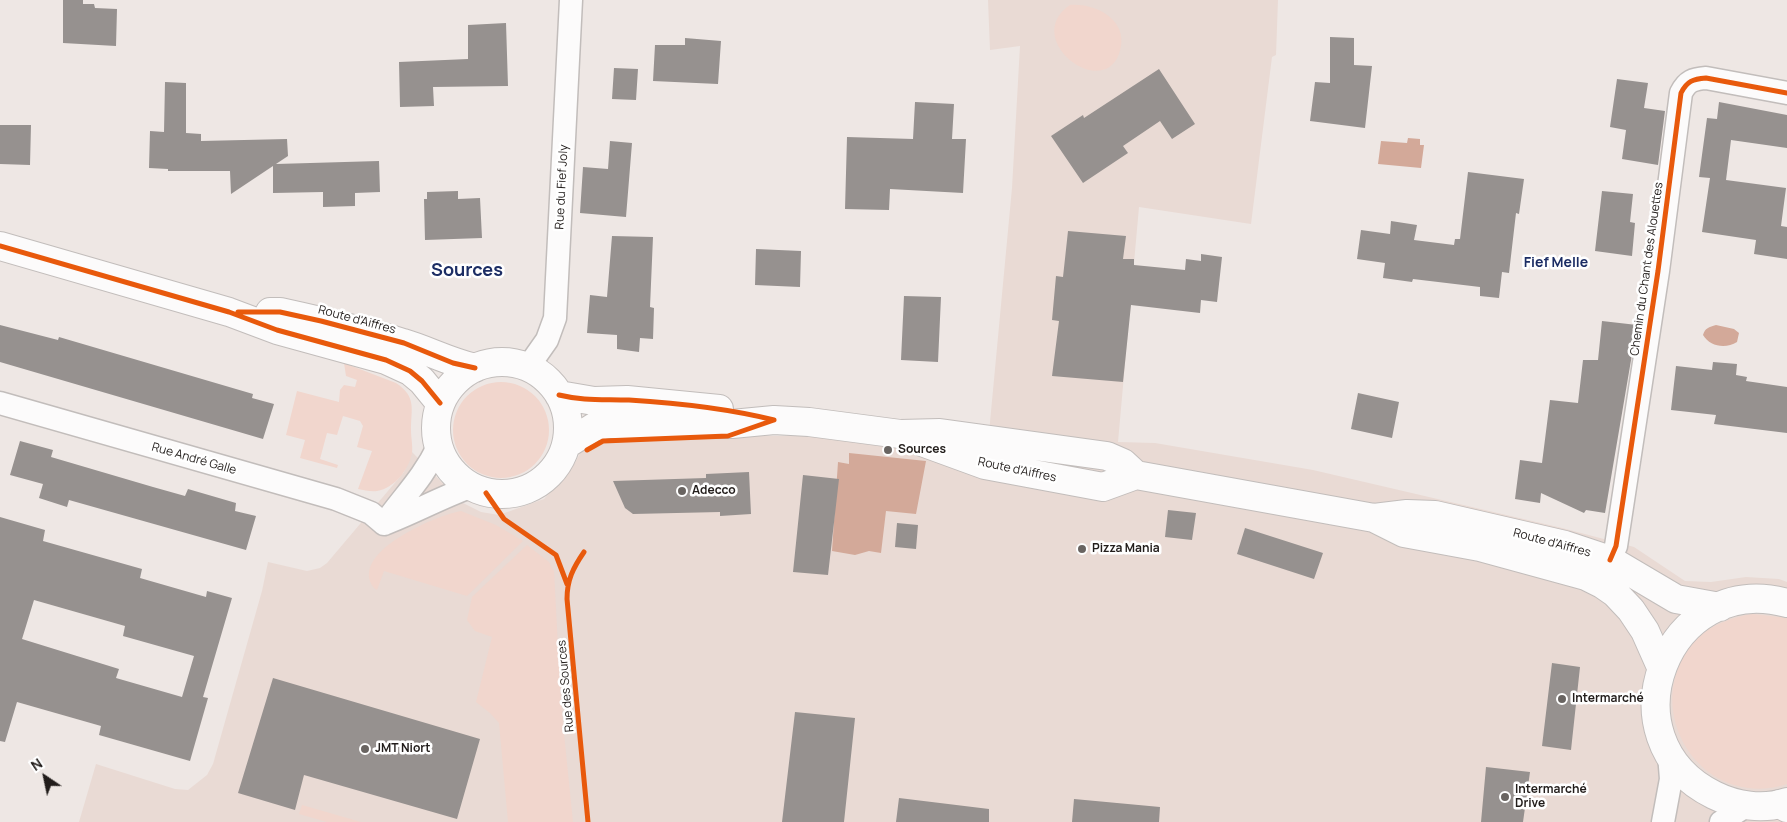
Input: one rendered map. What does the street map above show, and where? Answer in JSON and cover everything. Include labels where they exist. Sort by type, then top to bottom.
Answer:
[{"type":"main road","name":"Route d'Aiffres","points":[[0,246],[229,312],[277,330],[352,349],[399,365],[422,381],[440,403]]},
{"type":"main road","name":"Route d'Aiffres","points":[[229,312],[280,312],[321,320],[404,343],[453,363],[475,368]]},
{"type":"main road","points":[[508,362],[528,367],[550,382],[559,395],[566,410],[567,444],[556,466],[546,478],[534,487],[504,495],[486,493],[470,487],[456,476],[445,463],[438,447],[436,425],[440,403],[460,377],[475,368],[491,363],[508,362]]},
{"type":"main road","name":"Route d'Aiffres","points":[[559,395],[594,400],[627,400],[699,406],[737,411],[774,420]]},
{"type":"main road","name":"Route d'Aiffres","points":[[567,444],[594,428],[609,424],[732,424],[774,420],[809,422],[900,434],[985,465],[1103,487],[1136,475],[1374,518],[1404,533],[1480,547],[1586,576],[1602,584],[1615,593],[1631,610],[1645,631],[1661,667]]},
{"type":"main road","name":"Route d'Aiffres","points":[[1374,518],[1407,514],[1435,515],[1565,545],[1610,560],[1676,599],[1720,607]]},
{"type":"main road","points":[[1785,805],[1746,806],[1723,800],[1701,789],[1683,774],[1669,754],[1660,733],[1655,709],[1656,686],[1661,667],[1673,645],[1686,629],[1702,616],[1720,607],[1757,598],[1787,603]]},
{"type":"street","name":"Rue du Fief Joly","points":[[528,367],[547,340],[555,318],[572,0]]},
{"type":"street","name":"Chemin du Chant des Alouettes","points":[[1610,560],[1616,546],[1658,271],[1681,93],[1685,85],[1693,79],[1706,78],[1787,93]]},
{"type":"street","name":"Rue André Galle","points":[[0,403],[336,499],[371,513],[384,524]]},
{"type":"street","points":[[384,524],[399,503],[420,480],[438,447]]},
{"type":"street","points":[[384,524],[408,515],[436,499],[470,487]]},
{"type":"street","points":[[1663,822],[1671,779],[1669,754]]},
{"type":"street","points":[[1721,822],[1746,806]]},
{"type":"shaded area","points":[[988,0],[1278,0],[1276,55],[1272,57],[1251,224],[1139,207],[1118,442],[1155,443],[1313,470],[1562,528],[1634,547],[1685,581],[1711,582],[1746,577],[1779,579],[1787,582],[1787,822],[79,822],[96,764],[175,789],[188,790],[207,775],[213,764],[262,591],[268,562],[307,571],[320,568],[327,563],[404,472],[412,452],[461,502],[481,512],[499,515],[544,499],[572,468],[584,446],[608,436],[813,436],[987,454],[1012,188],[1020,46],[990,50]]},
{"type":"shaded area","points":[[1070,5],[1081,5],[1101,11],[1116,24],[1120,33],[1121,43],[1119,54],[1110,67],[1097,71],[1083,68],[1069,59],[1059,47],[1054,33],[1057,19]]},
{"type":"shaded area","points":[[1408,138],[1420,139],[1420,145],[1424,145],[1421,168],[1378,164],[1381,141],[1407,143]]},
{"type":"shaded area","points":[[1716,325],[1734,329],[1739,333],[1737,342],[1728,346],[1718,346],[1706,339],[1703,335],[1705,331]]},
{"type":"shaded area","points":[[344,363],[396,383],[403,388],[410,398],[412,410],[412,453],[408,465],[400,477],[384,489],[372,491],[358,489],[372,451],[357,447],[363,426],[360,421],[343,416],[337,435],[327,433],[320,459],[338,465],[337,468],[300,458],[305,440],[286,435],[297,391],[339,402],[340,390],[344,385],[355,387],[357,380],[346,376]]},
{"type":"shaded area","points":[[501,382],[519,386],[535,396],[545,412],[549,430],[545,448],[535,464],[519,474],[501,478],[483,474],[467,464],[457,448],[453,430],[457,412],[467,396],[483,386]]},
{"type":"shaded area","points":[[849,453],[926,461],[916,514],[886,511],[881,553],[869,551],[855,555],[832,551],[838,462],[849,464]]},
{"type":"shaded area","points":[[461,511],[496,525],[523,541],[467,596],[384,571],[377,590],[374,588],[369,575],[373,562],[383,549],[416,528]]},
{"type":"shaded area","points":[[527,545],[549,562],[554,571],[561,704],[573,822],[508,822],[499,723],[476,702],[492,637],[475,631],[467,620],[472,597]]},
{"type":"shaded area","points":[[1752,614],[1787,618],[1787,784],[1767,788],[1747,788],[1734,785],[1713,775],[1696,760],[1683,742],[1675,722],[1672,701],[1675,679],[1683,658],[1697,639],[1709,629],[1722,622]]},
{"type":"shaded area","points":[[302,805],[361,822],[327,822],[299,814]]},
{"type":"building","points":[[63,0],[83,0],[83,4],[94,4],[95,8],[117,9],[116,46],[63,43]]},
{"type":"building","points":[[506,23],[508,86],[433,87],[434,106],[400,107],[399,62],[468,59],[468,25]]},
{"type":"building","points":[[1330,37],[1354,38],[1354,65],[1372,66],[1365,128],[1310,121],[1315,82],[1330,83]]},
{"type":"building","points":[[685,38],[721,41],[718,84],[653,81],[655,45],[685,45]]},
{"type":"building","points":[[614,68],[638,69],[636,100],[612,99]]},
{"type":"building","points":[[1159,69],[1195,124],[1172,139],[1160,121],[1123,146],[1128,153],[1083,183],[1051,136],[1083,115],[1084,118]]},
{"type":"building","points":[[1617,79],[1648,83],[1644,108],[1665,111],[1658,165],[1622,159],[1626,130],[1610,127]]},
{"type":"building","points":[[165,82],[186,83],[186,133],[201,134],[201,141],[287,139],[288,156],[276,164],[379,161],[380,192],[355,193],[355,206],[323,207],[323,192],[273,193],[273,166],[231,194],[230,171],[168,171],[168,169],[149,168],[150,131],[164,132]]},
{"type":"building","points":[[915,102],[954,104],[952,139],[966,139],[963,193],[890,189],[889,210],[845,209],[847,137],[913,139]]},
{"type":"building","points":[[1719,102],[1787,115],[1787,148],[1731,140],[1726,180],[1786,188],[1781,226],[1787,227],[1787,259],[1754,254],[1756,240],[1702,232],[1710,178],[1699,177],[1707,118],[1717,119]]},
{"type":"building","points":[[0,125],[31,125],[30,165],[0,164]]},
{"type":"building","points":[[610,141],[632,143],[626,217],[580,213],[583,167],[608,169]]},
{"type":"building","points":[[1468,172],[1524,179],[1519,214],[1516,213],[1509,273],[1502,272],[1499,298],[1480,296],[1480,287],[1413,279],[1412,282],[1383,278],[1385,263],[1357,259],[1361,230],[1390,234],[1391,221],[1417,225],[1414,240],[1454,245],[1455,239],[1460,239]]},
{"type":"building","points":[[458,191],[458,199],[480,198],[482,238],[425,240],[424,199],[427,199],[427,192]]},
{"type":"building","points":[[1602,191],[1633,194],[1630,222],[1635,223],[1632,256],[1595,251]]},
{"type":"building","points":[[1068,231],[1126,236],[1123,259],[1134,259],[1134,265],[1185,270],[1186,259],[1201,261],[1201,254],[1222,257],[1217,302],[1201,300],[1200,313],[1131,305],[1123,382],[1052,376],[1059,321],[1052,320],[1056,276],[1063,277]]},
{"type":"building","points":[[612,236],[653,237],[650,307],[654,308],[653,339],[640,338],[639,352],[617,349],[617,335],[587,333],[590,295],[607,297]]},
{"type":"building","points":[[756,249],[801,251],[800,287],[755,285]]},
{"type":"building","points":[[904,296],[941,297],[938,362],[901,360]]},
{"type":"building","points":[[1602,321],[1637,325],[1605,513],[1586,510],[1584,513],[1541,493],[1540,503],[1515,499],[1520,460],[1542,463],[1550,400],[1578,403],[1583,360],[1598,360]]},
{"type":"building","points":[[0,325],[58,340],[59,337],[253,394],[252,398],[274,404],[263,439],[0,362]]},
{"type":"building","points":[[1713,362],[1737,364],[1736,375],[1747,377],[1746,381],[1787,387],[1787,433],[1714,424],[1716,415],[1671,410],[1676,366],[1712,370]]},
{"type":"building","points":[[1358,393],[1399,402],[1392,438],[1351,429]]},
{"type":"building","points":[[20,441],[53,450],[51,457],[153,487],[185,496],[188,489],[236,503],[235,511],[256,516],[246,550],[69,500],[67,507],[39,498],[43,484],[10,475]]},
{"type":"building","name":"Adecco","points":[[749,472],[751,514],[720,516],[720,512],[633,514],[625,508],[613,481],[706,478],[706,474]]},
{"type":"building","points":[[803,475],[839,479],[828,575],[793,572]]},
{"type":"building","points":[[1168,510],[1196,513],[1192,540],[1165,537]]},
{"type":"building","points":[[0,517],[45,530],[43,541],[142,569],[140,578],[206,597],[207,591],[232,598],[203,697],[208,698],[190,761],[99,735],[101,726],[17,702],[5,742],[0,741]],"holes":[[[34,600],[125,626],[123,636],[194,656],[182,697],[116,678],[119,669],[22,639]]]},
{"type":"building","points":[[897,523],[918,525],[916,549],[895,547]]},
{"type":"building","points":[[1245,528],[1323,553],[1314,579],[1237,554]]},
{"type":"building","name":"Intermarché","points":[[1552,663],[1580,667],[1571,750],[1542,746]]},
{"type":"building","name":"JMT Niort","points":[[273,678],[480,739],[457,819],[304,775],[295,810],[238,793]]},
{"type":"building","points":[[795,712],[855,718],[844,822],[782,822]]},
{"type":"building","name":"Intermarché Drive","points":[[1486,767],[1530,772],[1523,822],[1481,822]]},
{"type":"building","points":[[899,798],[989,809],[989,822],[896,822]]},
{"type":"building","points":[[1074,799],[1160,807],[1159,822],[1072,822]]},
{"type":"cycle path","points":[[1610,560],[1616,546],[1658,271],[1681,93],[1691,81],[1706,78],[1787,93]]},
{"type":"cycle path","points":[[0,246],[229,312],[277,330],[386,360],[410,371],[422,381],[440,403]]},
{"type":"cycle path","points":[[238,312],[280,312],[321,321],[404,343],[453,363],[475,368]]},
{"type":"cycle path","points":[[559,395],[585,399],[684,404],[738,412],[774,420]]},
{"type":"cycle path","points":[[587,450],[603,441],[728,436],[774,420]]},
{"type":"cycle path","points":[[486,493],[504,519],[556,555],[567,584]]},
{"type":"cycle path","name":"Rue des Sources","points":[[584,552],[571,574],[567,599],[588,822]]},
{"type":"place","name":"Sources","points":[[888,450]]},
{"type":"place","name":"Adecco","points":[[682,491]]},
{"type":"place","name":"Pizza Mania","points":[[1082,549]]},
{"type":"place","name":"Intermarché","points":[[1562,699]]},
{"type":"place","name":"JMT Niort","points":[[365,749]]},
{"type":"place","name":"Intermarché Drive","points":[[1505,797]]},
{"type":"district","name":"Fief Melle","points":[[1556,263]]},
{"type":"district","name":"Sources","points":[[467,271]]}]
